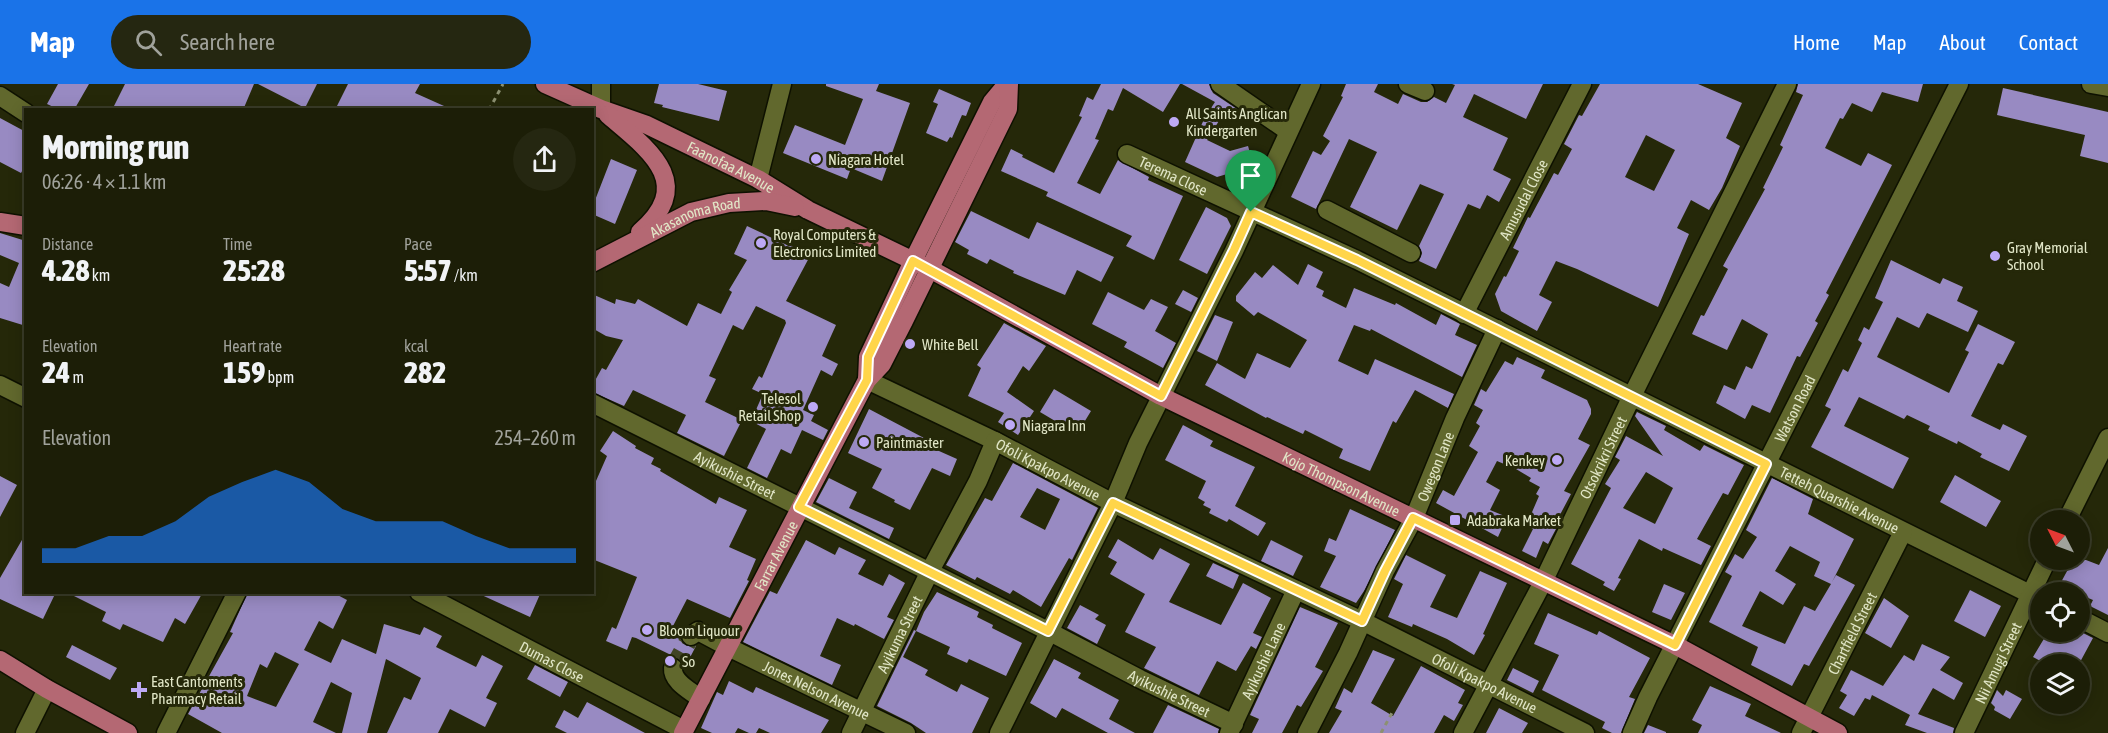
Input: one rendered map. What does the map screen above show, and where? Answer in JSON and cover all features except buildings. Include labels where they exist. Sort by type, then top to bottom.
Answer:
[{"type":"main road","name":"Faanofaa Avenue","points":[[545,84],[600,109],[647,125],[758,179],[808,210],[913,261]]},
{"type":"main road","name":"Farrar Avenue","points":[[867,380],[868,357],[913,261],[992,102],[1008,84]]},
{"type":"main road","name":"Farrar Avenue","points":[[684,731],[799,507],[867,380],[882,364],[930,269],[1008,109],[1008,84]]},
{"type":"main road","name":"Akasanoma Road","points":[[600,109],[646,148],[661,169],[667,184],[664,202],[654,220],[620,248]]},
{"type":"main road","name":"Akasanoma Road","points":[[594,262],[691,212],[729,203],[766,201],[808,210]]},
{"type":"main road","points":[[0,222],[24,226]]},
{"type":"main road","name":"Kojo Thompson Avenue","points":[[913,261],[1161,396],[1675,645],[1805,725],[1838,733]]},
{"type":"main road","points":[[0,660],[47,689],[128,733]]},
{"type":"street","points":[[600,109],[601,84]]},
{"type":"street","points":[[758,179],[782,84]]},
{"type":"street","points":[[1220,84],[1288,131]]},
{"type":"street","name":"Amusudal Close","points":[[1464,314],[1582,84]]},
{"type":"street","name":"Otsokrikri Street","points":[[1463,733],[1543,582],[1632,396],[1787,84]]},
{"type":"street","name":"Watson Road","points":[[1632,733],[1959,84]]},
{"type":"street","points":[[2091,84],[2108,87]]},
{"type":"street","points":[[999,733],[1113,503],[1161,396],[1234,250],[1309,85]]},
{"type":"street","points":[[0,96],[24,112]]},
{"type":"street","name":"Terema Close","points":[[1127,154],[1251,212]]},
{"type":"street","points":[[1327,210],[1410,253]]},
{"type":"street","name":"Tetteh Quarshie Avenue","points":[[1251,212],[1357,260],[2030,595]]},
{"type":"street","points":[[1357,260],[1371,232]]},
{"type":"street","name":"Owegon Lane","points":[[1307,733],[1413,518],[1455,418],[1497,330]]},
{"type":"street","name":"Ofoli Kpakpo Avenue","points":[[867,380],[995,441],[1113,503],[1362,621],[1585,733]]},
{"type":"street","points":[[0,385],[24,397]]},
{"type":"street","name":"Ayikushie Street","points":[[594,404],[930,571],[1232,728]]},
{"type":"street","points":[[2072,510],[2108,438]]},
{"type":"street","name":"Ayikuma Street","points":[[851,733],[930,571],[978,481],[995,441]]},
{"type":"street","name":"Chartfield Street","points":[[1805,725],[1903,532]]},
{"type":"street","name":"Ayikushie Lane","points":[[1232,728],[1296,590]]},
{"type":"street","points":[[165,733],[236,594]]},
{"type":"street","name":"Dumas Close","points":[[423,594],[684,731]]},
{"type":"street","name":"Nii Amugi Street","points":[[1964,733],[2030,607]]},
{"type":"street","points":[[2090,624],[2108,633]]},
{"type":"street","name":"Jones Nelson Avenue","points":[[691,636],[698,630],[728,647],[906,733]]},
{"type":"street","points":[[673,668],[676,679],[701,699]]},
{"type":"street","points":[[25,733],[47,689]]},
{"type":"path","points":[[490,108],[503,84]]},
{"type":"path","points":[[1382,733],[1393,711]]},
{"type":"tunnel","points":[[673,668],[691,636]]},
{"type":"place","name":"All Saints Anglican Kindergarten","points":[[1174,122]]},
{"type":"place","name":"Niagara Hotel","points":[[816,159]]},
{"type":"place","name":"Royal Computers & Electronics Limited","points":[[761,243]]},
{"type":"place","name":"Gray Memorial School","points":[[1995,256]]},
{"type":"place","name":"White Bell","points":[[910,344]]},
{"type":"place","name":"Telesol Retail Shop","points":[[813,407]]},
{"type":"place","name":"Niagara Inn","points":[[1010,425]]},
{"type":"place","name":"Paintmaster","points":[[864,442]]},
{"type":"place","name":"Kenkey","points":[[1557,460]]},
{"type":"place","name":"Adabraka Market","points":[[1455,520]]},
{"type":"place","name":"Bloom Liquour","points":[[647,630]]},
{"type":"place","name":"So","points":[[670,661]]},
{"type":"place","name":"East Cantoments Pharmacy Retail","points":[[139,690]]},
{"type":"route","points":[[1251,212],[1357,260],[1766,464],[1675,645],[1413,518],[1362,621],[1113,503],[1048,631],[799,507],[867,380],[868,357],[913,261],[1161,396],[1172,378],[1251,212]]}]
